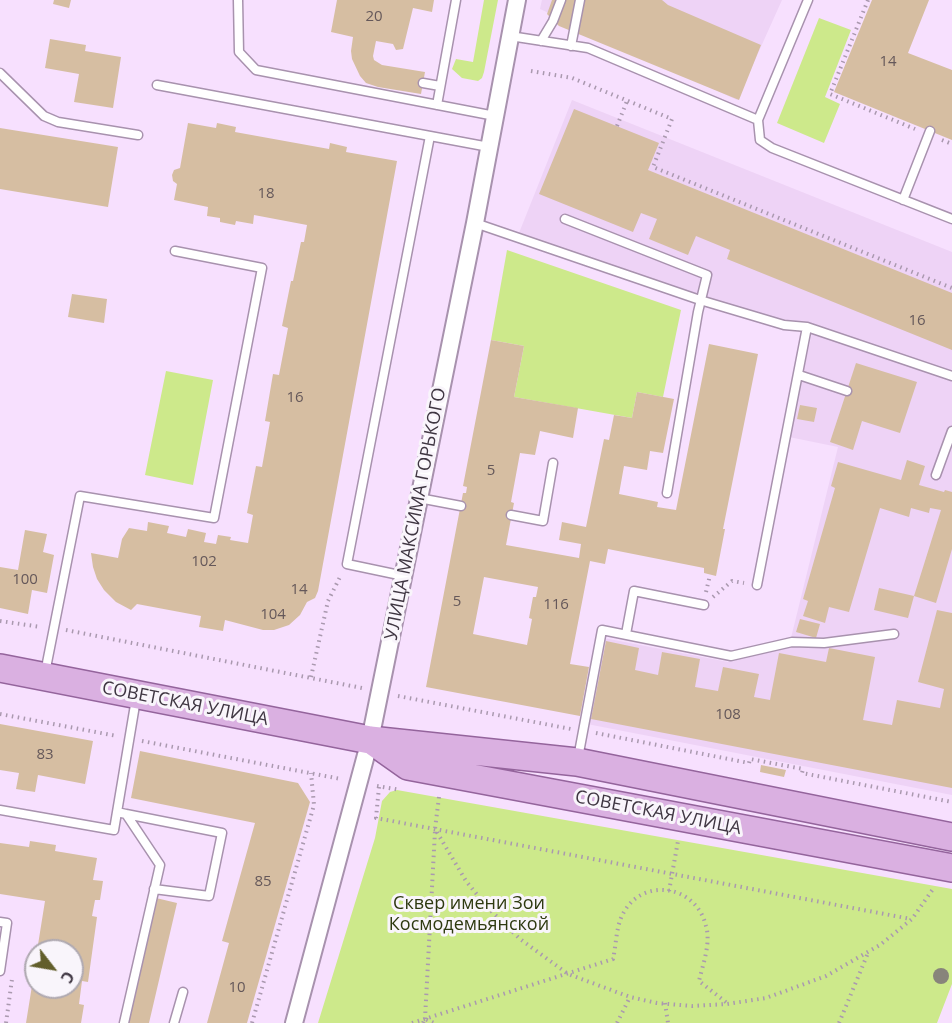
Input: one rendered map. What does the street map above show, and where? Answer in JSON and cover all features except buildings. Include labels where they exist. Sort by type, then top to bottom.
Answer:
[{"type":"main road","name":"СОВЕТСКАЯ УЛИЦА","points":[[0,668],[370,740],[577,762],[952,837]]},
{"type":"main road","name":"СОВЕТСКАЯ УЛИЦА","points":[[370,740],[408,766],[952,868]]},
{"type":"street","name":"УЛИЦА МАКСИМА ГОРЬКОГО","points":[[294,1023],[370,740],[475,223],[517,0]]},
{"type":"lane","points":[[238,0],[238,52],[256,70],[495,116]]},
{"type":"lane","points":[[437,105],[456,0]]},
{"type":"lane","points":[[541,41],[553,21],[561,0]]},
{"type":"lane","points":[[571,46],[580,0]]},
{"type":"lane","points":[[808,0],[758,120],[760,140],[772,148],[952,219]]},
{"type":"lane","points":[[510,36],[588,48],[758,120]]},
{"type":"lane","points":[[0,73],[44,116],[58,122],[138,135]]},
{"type":"lane","points":[[423,84],[440,86]]},
{"type":"lane","points":[[157,86],[489,147]]},
{"type":"lane","points":[[903,200],[929,133]]},
{"type":"lane","points":[[404,576],[347,564],[430,136]]},
{"type":"lane","points":[[565,219],[707,275],[700,300],[667,493]]},
{"type":"lane","points":[[475,223],[700,300],[784,326],[807,327],[952,376]]},
{"type":"lane","points":[[45,677],[80,496],[214,518],[262,268],[175,250]]},
{"type":"lane","points":[[757,585],[807,327]]},
{"type":"lane","points":[[799,375],[847,391]]},
{"type":"lane","points":[[936,475],[952,431]]},
{"type":"lane","points":[[511,515],[543,521],[553,463]]},
{"type":"lane","points":[[419,498],[461,506]]},
{"type":"lane","points":[[626,634],[634,591],[704,605]]},
{"type":"lane","points":[[577,762],[602,630],[731,656],[792,642],[824,643],[894,634]]},
{"type":"lane","points":[[0,810],[114,830],[137,695]]},
{"type":"lane","points":[[117,812],[222,833],[209,896],[154,889]]},
{"type":"lane","points":[[124,1023],[160,865],[126,814]]},
{"type":"lane","points":[[0,922],[7,923],[0,971]]},
{"type":"lane","points":[[174,1023],[183,992]]},
{"type":"path","points":[[868,0],[830,94],[952,144]]},
{"type":"path","points":[[531,70],[572,78],[672,119],[653,167],[952,288]]},
{"type":"path","points":[[616,126],[627,101]]},
{"type":"path","points":[[311,677],[328,601],[347,564]]},
{"type":"path","points":[[0,621],[25,626],[54,627],[311,677],[415,700],[749,763],[750,759],[782,765],[803,769],[802,773],[952,802]]},
{"type":"path","points":[[252,1023],[314,805],[311,773]]},
{"type":"path","points":[[380,787],[376,818],[912,919]]},
{"type":"path","points":[[424,1021],[435,829],[439,797]]},
{"type":"path","points":[[435,829],[466,881],[488,908],[520,939],[568,974],[630,998],[665,1003],[692,1006],[766,998],[826,975],[880,945],[912,919],[933,889]]},
{"type":"path","points":[[669,891],[678,842]]},
{"type":"path","points":[[412,1023],[613,959],[620,919],[631,903],[645,893],[662,890],[679,892],[693,902],[703,915],[707,929],[707,944],[699,981],[727,1004]]},
{"type":"path","points":[[839,1023],[868,952]]},
{"type":"path","points":[[617,1023],[630,998]]},
{"type":"path","points":[[665,1003],[668,1023]]},
{"type":"path","points":[[424,1021],[434,1023]]},
{"type":"shaded area","points":[[542,0],[782,0],[737,100],[540,9]]},
{"type":"shaded area","points":[[572,100],[952,252],[952,795],[587,724],[604,638],[728,662],[789,646],[838,447],[789,437],[812,333],[519,233]]},
{"type":"green space","points":[[484,0],[498,0],[484,72],[478,81],[462,78],[452,69],[456,59],[473,62]]},
{"type":"green space","points":[[819,18],[851,30],[825,97],[840,104],[824,143],[777,123]]},
{"type":"green space","points":[[507,250],[681,310],[663,397],[637,392],[632,418],[514,397],[524,346],[491,340]]},
{"type":"green space","points":[[166,371],[213,380],[193,485],[145,475]]},
{"type":"green space","name":"Cквер имени Зои Космодемьянской","points":[[397,790],[952,889],[952,984],[937,1023],[318,1023],[375,838],[382,801],[390,792]]}]
